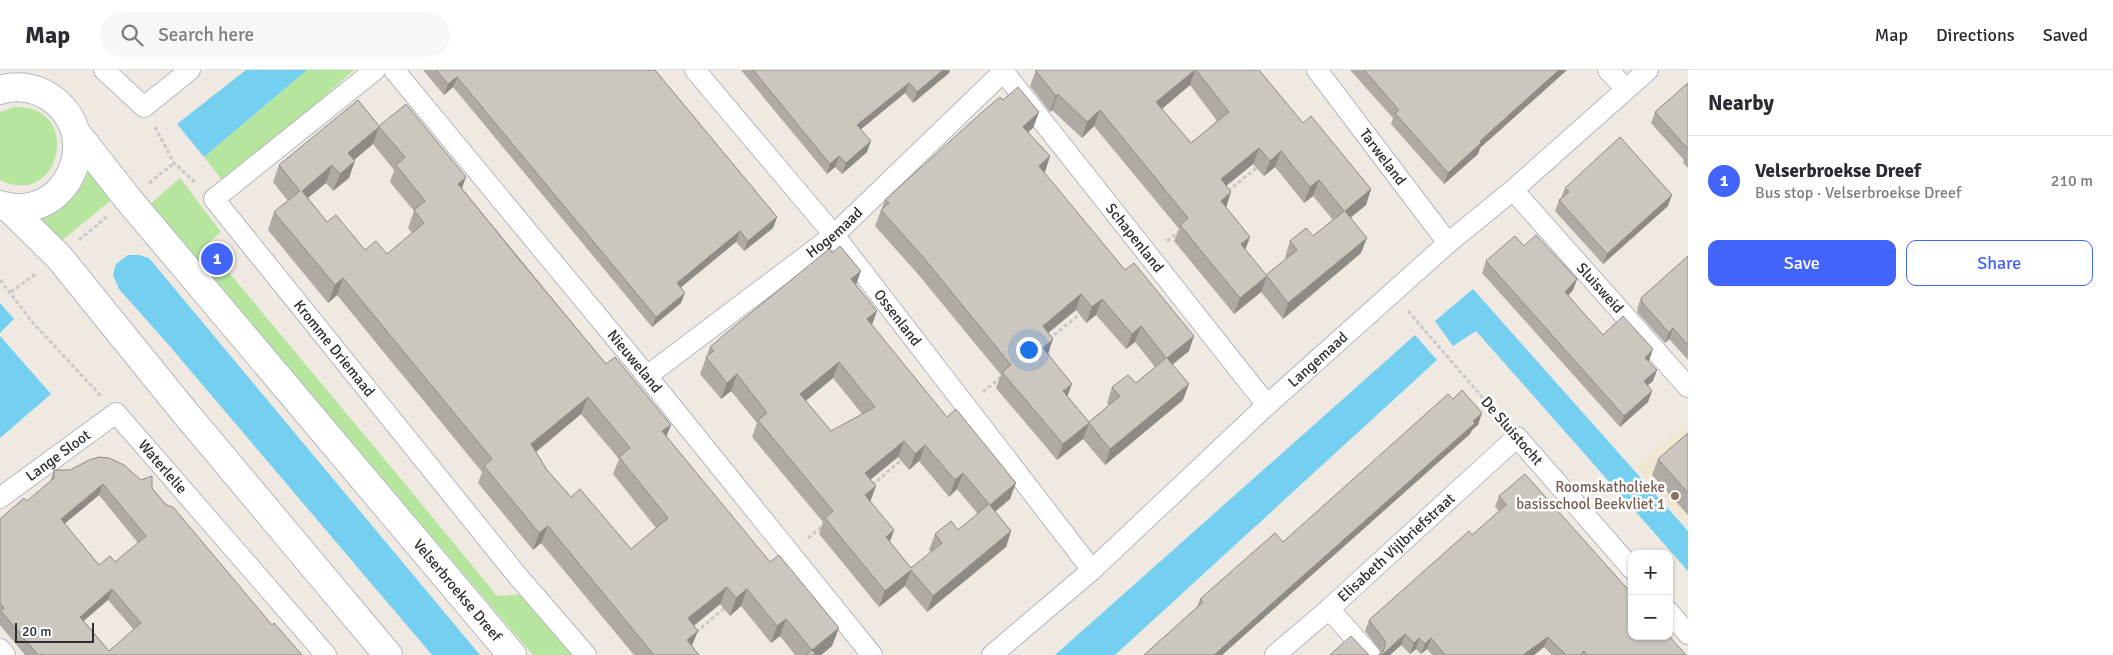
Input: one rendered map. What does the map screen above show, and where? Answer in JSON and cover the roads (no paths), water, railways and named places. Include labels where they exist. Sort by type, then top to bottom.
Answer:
[{"type":"main road","points":[[0,74],[12,89],[42,92],[58,102],[70,116],[77,134],[78,154],[73,172],[62,189],[46,201],[28,207],[4,206]]},
{"type":"main road","name":"Velserbroekse Dreef","points":[[77,134],[128,199],[512,655]]},
{"type":"main road","points":[[4,206],[58,257],[388,655]]},
{"type":"street","points":[[104,70],[144,107],[190,70]]},
{"type":"street","name":"Kromme Driemaad","points":[[375,70],[214,198],[516,574],[586,655]]},
{"type":"street","name":"Nieuweland","points":[[394,70],[647,376],[872,655]]},
{"type":"street","name":"Ossenland","points":[[696,70],[834,235],[1092,570]]},
{"type":"street","name":"Hogemaad","points":[[647,376],[834,235],[1003,70]]},
{"type":"street","name":"Schapenland","points":[[1003,70],[1267,405]]},
{"type":"street","name":"Tarweland","points":[[1317,70],[1448,244]]},
{"type":"street","points":[[1608,70],[1626,89]]},
{"type":"street","name":"Langemaad","points":[[992,655],[1092,570],[1267,405],[1648,70]]},
{"type":"street","name":"Sluisweid","points":[[1513,190],[1688,386]]},
{"type":"street","name":"Lange Sloot","points":[[0,498],[116,413]]},
{"type":"street","name":"Waterlelie","points":[[116,413],[326,655]]},
{"type":"street","name":"De Sluistocht","points":[[1517,437],[1628,564]]},
{"type":"street","name":"Elisabeth Vijlbriefstraat","points":[[1275,655],[1517,437]]},
{"type":"street","points":[[1328,609],[1370,655]]},
{"type":"street","points":[[1673,617],[1688,634]]},
{"type":"street","points":[[0,649],[5,655]]},
{"type":"water","points":[[246,70],[307,70],[204,157],[177,124]]},
{"type":"water","points":[[128,255],[140,255],[149,258],[480,655],[432,655],[119,289],[113,275],[116,264]]},
{"type":"water","points":[[1473,289],[1688,531],[1688,571],[1673,554],[1673,550],[1669,550],[1476,331],[1453,346],[1435,321]]},
{"type":"water","points":[[0,303],[14,319],[0,333]]},
{"type":"water","points":[[1415,335],[1437,360],[1115,655],[1055,655]]},
{"type":"water","points":[[0,336],[51,394],[0,438]]},
{"type":"place","name":"Velserbroekse Dreef","points":[[217,259]]},
{"type":"place","name":"Roomskatholieke basisschool Beekvliet 1","points":[[1675,496]]}]
